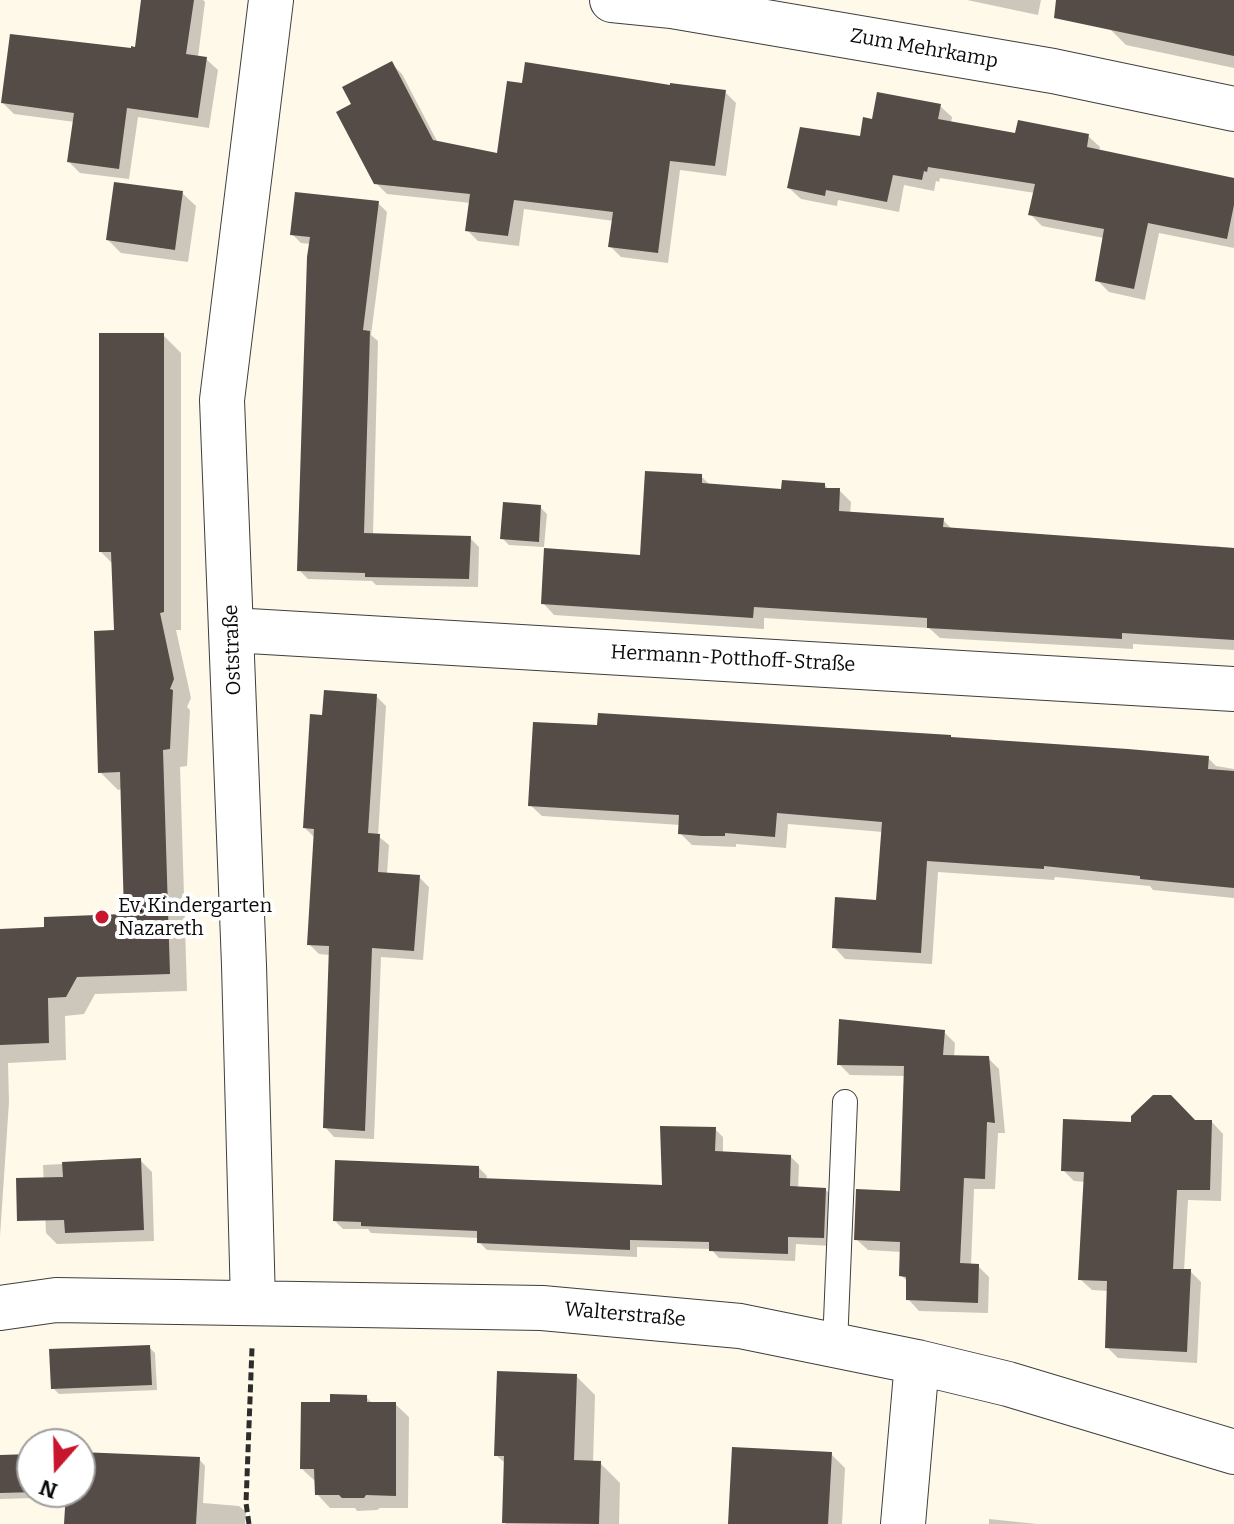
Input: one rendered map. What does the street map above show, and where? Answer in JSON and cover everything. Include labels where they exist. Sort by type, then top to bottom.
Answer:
[{"type":"street","name":"Oststraße","points":[[253,1303],[244,965],[222,400],[271,0]]},
{"type":"street","name":"Zum Mehrkamp","points":[[612,0],[672,6],[1053,71],[1234,109]]},
{"type":"street","name":"Hermann-Potthoff-Straße","points":[[232,630],[1234,689]]},
{"type":"street","name":"Walterstraße","points":[[0,1308],[56,1300],[542,1308],[740,1326],[1008,1384],[1234,1452]]},
{"type":"street","points":[[903,1524],[917,1362]]},
{"type":"lane","points":[[835,1345],[845,1102]]},
{"type":"path","points":[[249,1524],[246,1503],[253,1303]]},
{"type":"building","points":[[141,0],[194,0],[186,54],[207,57],[198,118],[127,108],[119,169],[67,162],[74,113],[1,103],[10,34],[135,47]]},
{"type":"building","points":[[1056,0],[1234,0],[1234,56],[1054,18]]},
{"type":"building","points":[[392,61],[433,140],[497,153],[507,81],[522,83],[525,62],[670,85],[726,90],[715,166],[670,161],[658,253],[608,247],[613,212],[514,200],[508,236],[465,231],[470,194],[374,184],[336,112],[351,104],[342,87]]},
{"type":"building","points":[[877,92],[941,104],[938,119],[1015,133],[1018,120],[1089,134],[1087,147],[1234,178],[1234,205],[1227,239],[1148,223],[1134,289],[1095,281],[1104,229],[1028,215],[1035,184],[928,167],[922,180],[893,175],[887,202],[826,190],[825,196],[787,188],[800,127],[860,136],[863,117],[872,119]]},
{"type":"building","points":[[114,182],[183,191],[175,250],[106,240]]},
{"type":"building","points":[[295,192],[379,201],[363,330],[370,331],[364,533],[471,536],[469,579],[365,577],[365,573],[297,571],[310,237],[290,235]]},
{"type":"building","points":[[99,333],[164,333],[164,612],[160,613],[174,679],[170,689],[173,690],[170,749],[163,750],[170,974],[77,977],[66,997],[48,998],[49,1043],[0,1045],[0,929],[44,927],[44,917],[124,914],[120,772],[98,773],[94,631],[114,630],[111,552],[99,552]]},
{"type":"building","points":[[645,471],[702,474],[702,483],[781,489],[782,480],[825,483],[825,488],[840,488],[839,511],[944,518],[943,527],[1234,548],[1234,640],[1122,633],[1122,639],[927,628],[927,618],[754,607],[753,618],[541,604],[544,548],[640,555]]},
{"type":"building","points":[[503,502],[541,505],[539,542],[500,539]]},
{"type":"building","points":[[324,690],[377,694],[368,833],[380,834],[378,872],[420,875],[414,951],[372,948],[365,1131],[323,1128],[329,946],[307,945],[314,829],[303,828],[310,714],[322,715]]},
{"type":"building","points":[[598,713],[951,735],[1209,756],[1208,769],[1234,771],[1234,888],[1044,866],[1044,869],[927,861],[921,953],[832,948],[835,897],[876,900],[882,822],[777,813],[775,837],[725,833],[725,836],[702,836],[678,834],[679,815],[528,806],[533,722],[597,725]]},
{"type":"building","points":[[839,1019],[945,1030],[943,1055],[989,1056],[995,1123],[987,1122],[985,1179],[964,1178],[960,1263],[979,1264],[978,1303],[906,1300],[906,1277],[899,1276],[900,1242],[854,1240],[856,1189],[900,1191],[904,1066],[837,1065]]},
{"type":"building","points":[[1153,1095],[1171,1095],[1195,1120],[1212,1120],[1210,1190],[1177,1190],[1173,1269],[1191,1269],[1187,1352],[1105,1348],[1107,1281],[1078,1280],[1084,1172],[1061,1171],[1063,1119],[1131,1122],[1131,1116]]},
{"type":"building","points":[[660,1126],[716,1127],[715,1151],[791,1155],[790,1186],[826,1188],[824,1238],[788,1237],[788,1254],[709,1251],[709,1242],[630,1240],[630,1250],[477,1243],[477,1231],[361,1226],[361,1222],[333,1221],[335,1160],[479,1166],[479,1178],[662,1185]]},
{"type":"building","points":[[141,1158],[144,1230],[65,1233],[64,1220],[17,1221],[16,1178],[63,1177],[62,1162]]},
{"type":"building","points":[[150,1345],[152,1385],[51,1389],[49,1349]]},
{"type":"building","points":[[497,1371],[577,1374],[574,1460],[601,1461],[599,1524],[502,1523],[504,1456],[494,1456]]},
{"type":"building","points":[[330,1394],[367,1395],[367,1402],[396,1402],[396,1496],[342,1498],[339,1495],[315,1495],[314,1469],[300,1469],[301,1402],[330,1402]]},
{"type":"building","points":[[732,1447],[832,1452],[828,1524],[728,1524]]},
{"type":"building","points":[[96,1453],[200,1457],[196,1524],[64,1524],[65,1508],[96,1508]]},
{"type":"building","points":[[16,1454],[16,1493],[0,1493],[0,1455]]},
{"type":"place","name":"Ev. Kindergarten Nazareth","points":[[102,917]]}]
